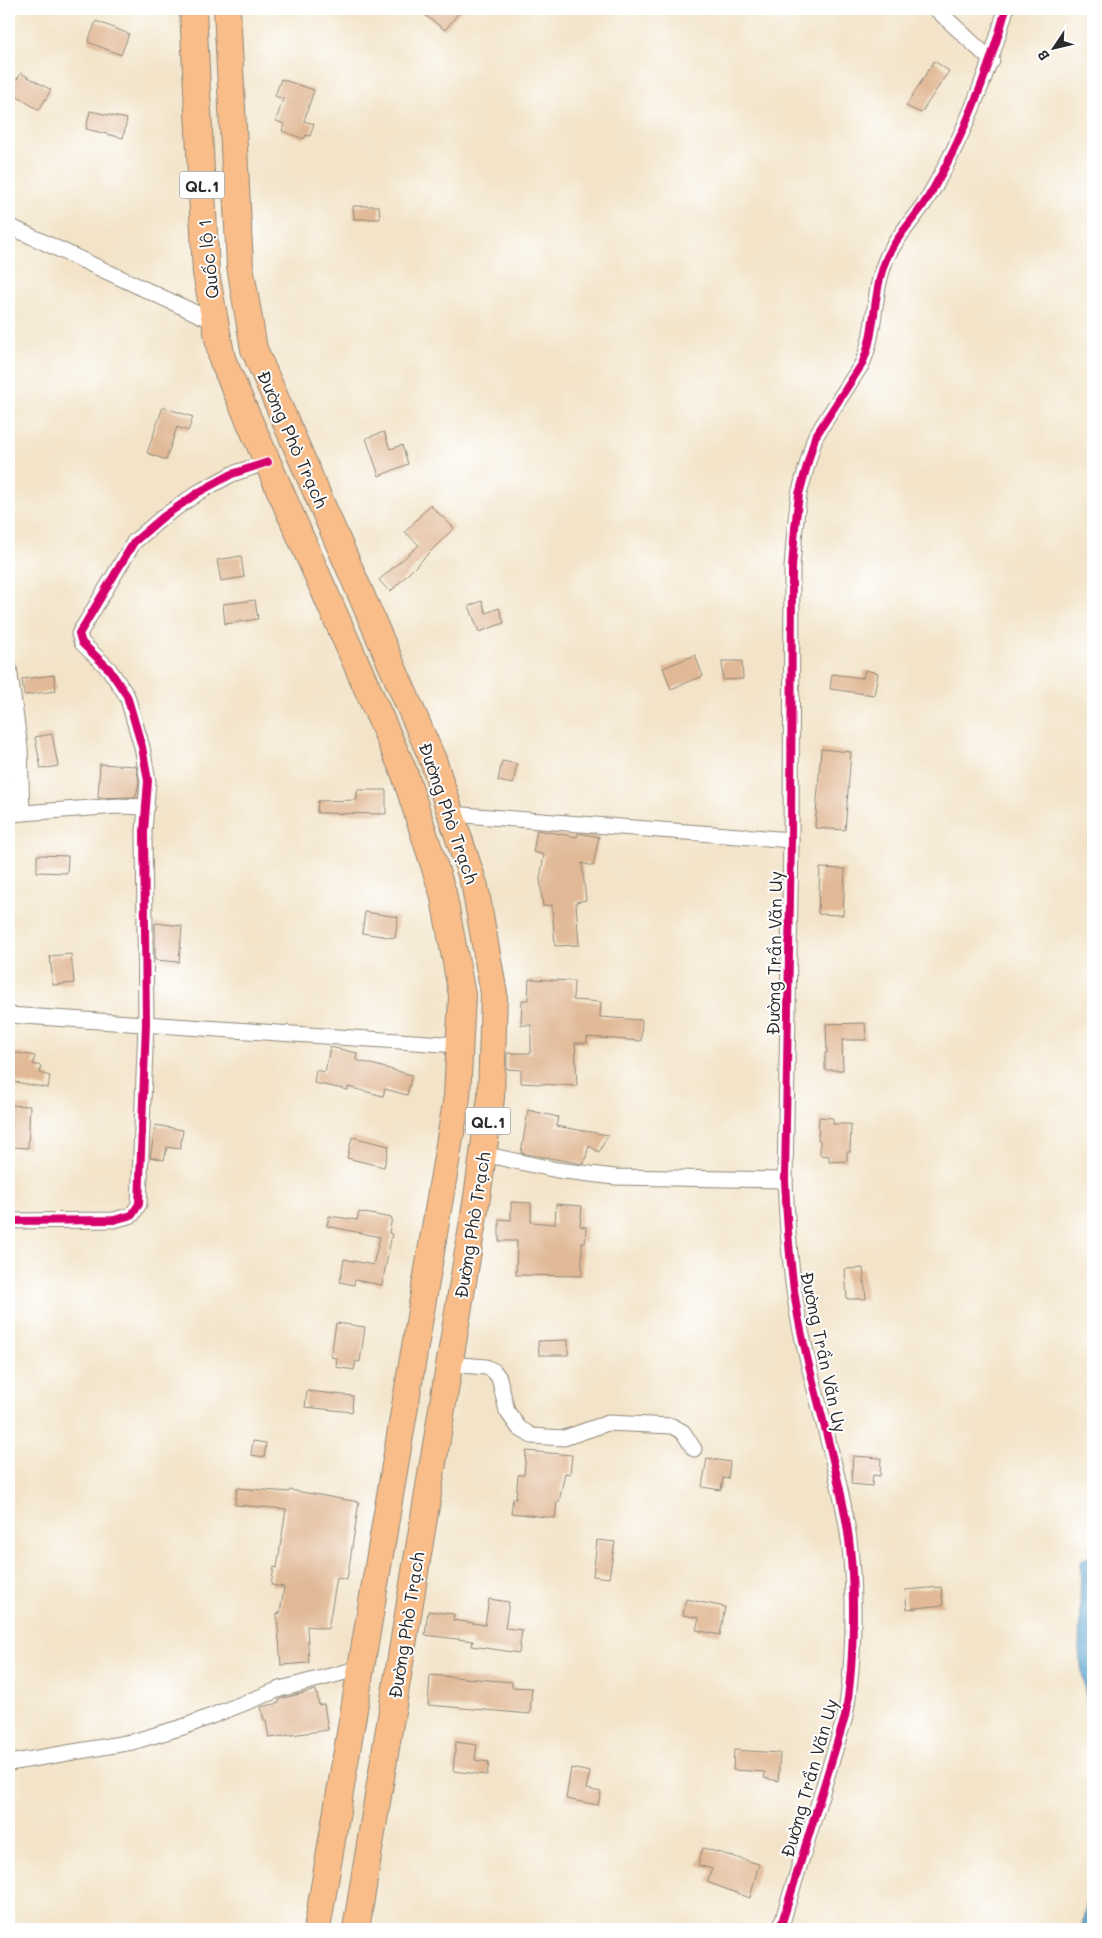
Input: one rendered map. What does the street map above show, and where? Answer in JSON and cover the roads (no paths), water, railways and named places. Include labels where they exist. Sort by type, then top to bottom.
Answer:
[{"type":"highway","name":"Quốc lộ 1","points":[[193,9],[206,273],[222,360]]},
{"type":"highway","name":"Quốc lộ 1","points":[[227,9],[240,266],[254,349]]},
{"type":"highway","name":"Đường Phò Trạch","points":[[254,349],[433,760],[475,887],[494,994],[491,1098],[483,1154],[356,1929]]},
{"type":"highway","name":"Đường Phò Trạch","points":[[222,360],[404,772],[444,893],[462,994],[458,1097],[317,1929]]},
{"type":"street","points":[[936,9],[992,61]]},
{"type":"street","name":"Đường Trần Văn Uy","points":[[780,1929],[845,1717],[850,1691],[852,1604],[846,1520],[798,1316],[788,1236],[785,1180],[791,840],[792,568],[799,494],[815,436],[826,416],[862,364],[867,351],[878,286],[886,260],[899,235],[931,193],[963,131],[992,61],[1006,9]]},
{"type":"street","points":[[9,226],[215,322]]},
{"type":"street","points":[[9,1221],[114,1220],[132,1216],[140,1204],[146,1024],[144,831],[147,807],[147,773],[142,747],[127,696],[109,669],[82,643],[79,634],[134,542],[163,516],[199,492],[232,474],[268,462]]},
{"type":"street","points":[[9,668],[20,748],[15,814],[118,806],[147,807]]},
{"type":"street","points":[[451,814],[791,840]]},
{"type":"street","points":[[9,1015],[459,1045]]},
{"type":"street","points":[[483,1154],[557,1170],[615,1177],[785,1180]]},
{"type":"street","points":[[449,1364],[486,1366],[494,1370],[499,1378],[507,1412],[519,1428],[532,1436],[564,1438],[608,1423],[672,1426],[683,1432],[694,1449]]},
{"type":"street","points":[[9,1763],[132,1742],[186,1726],[280,1689],[361,1668]]},
{"type":"water","points":[[1093,1555],[1093,1747],[1079,1652],[1081,1560]]},
{"type":"water","points":[[1093,1866],[1093,1929],[1079,1929],[1082,1926]]}]
